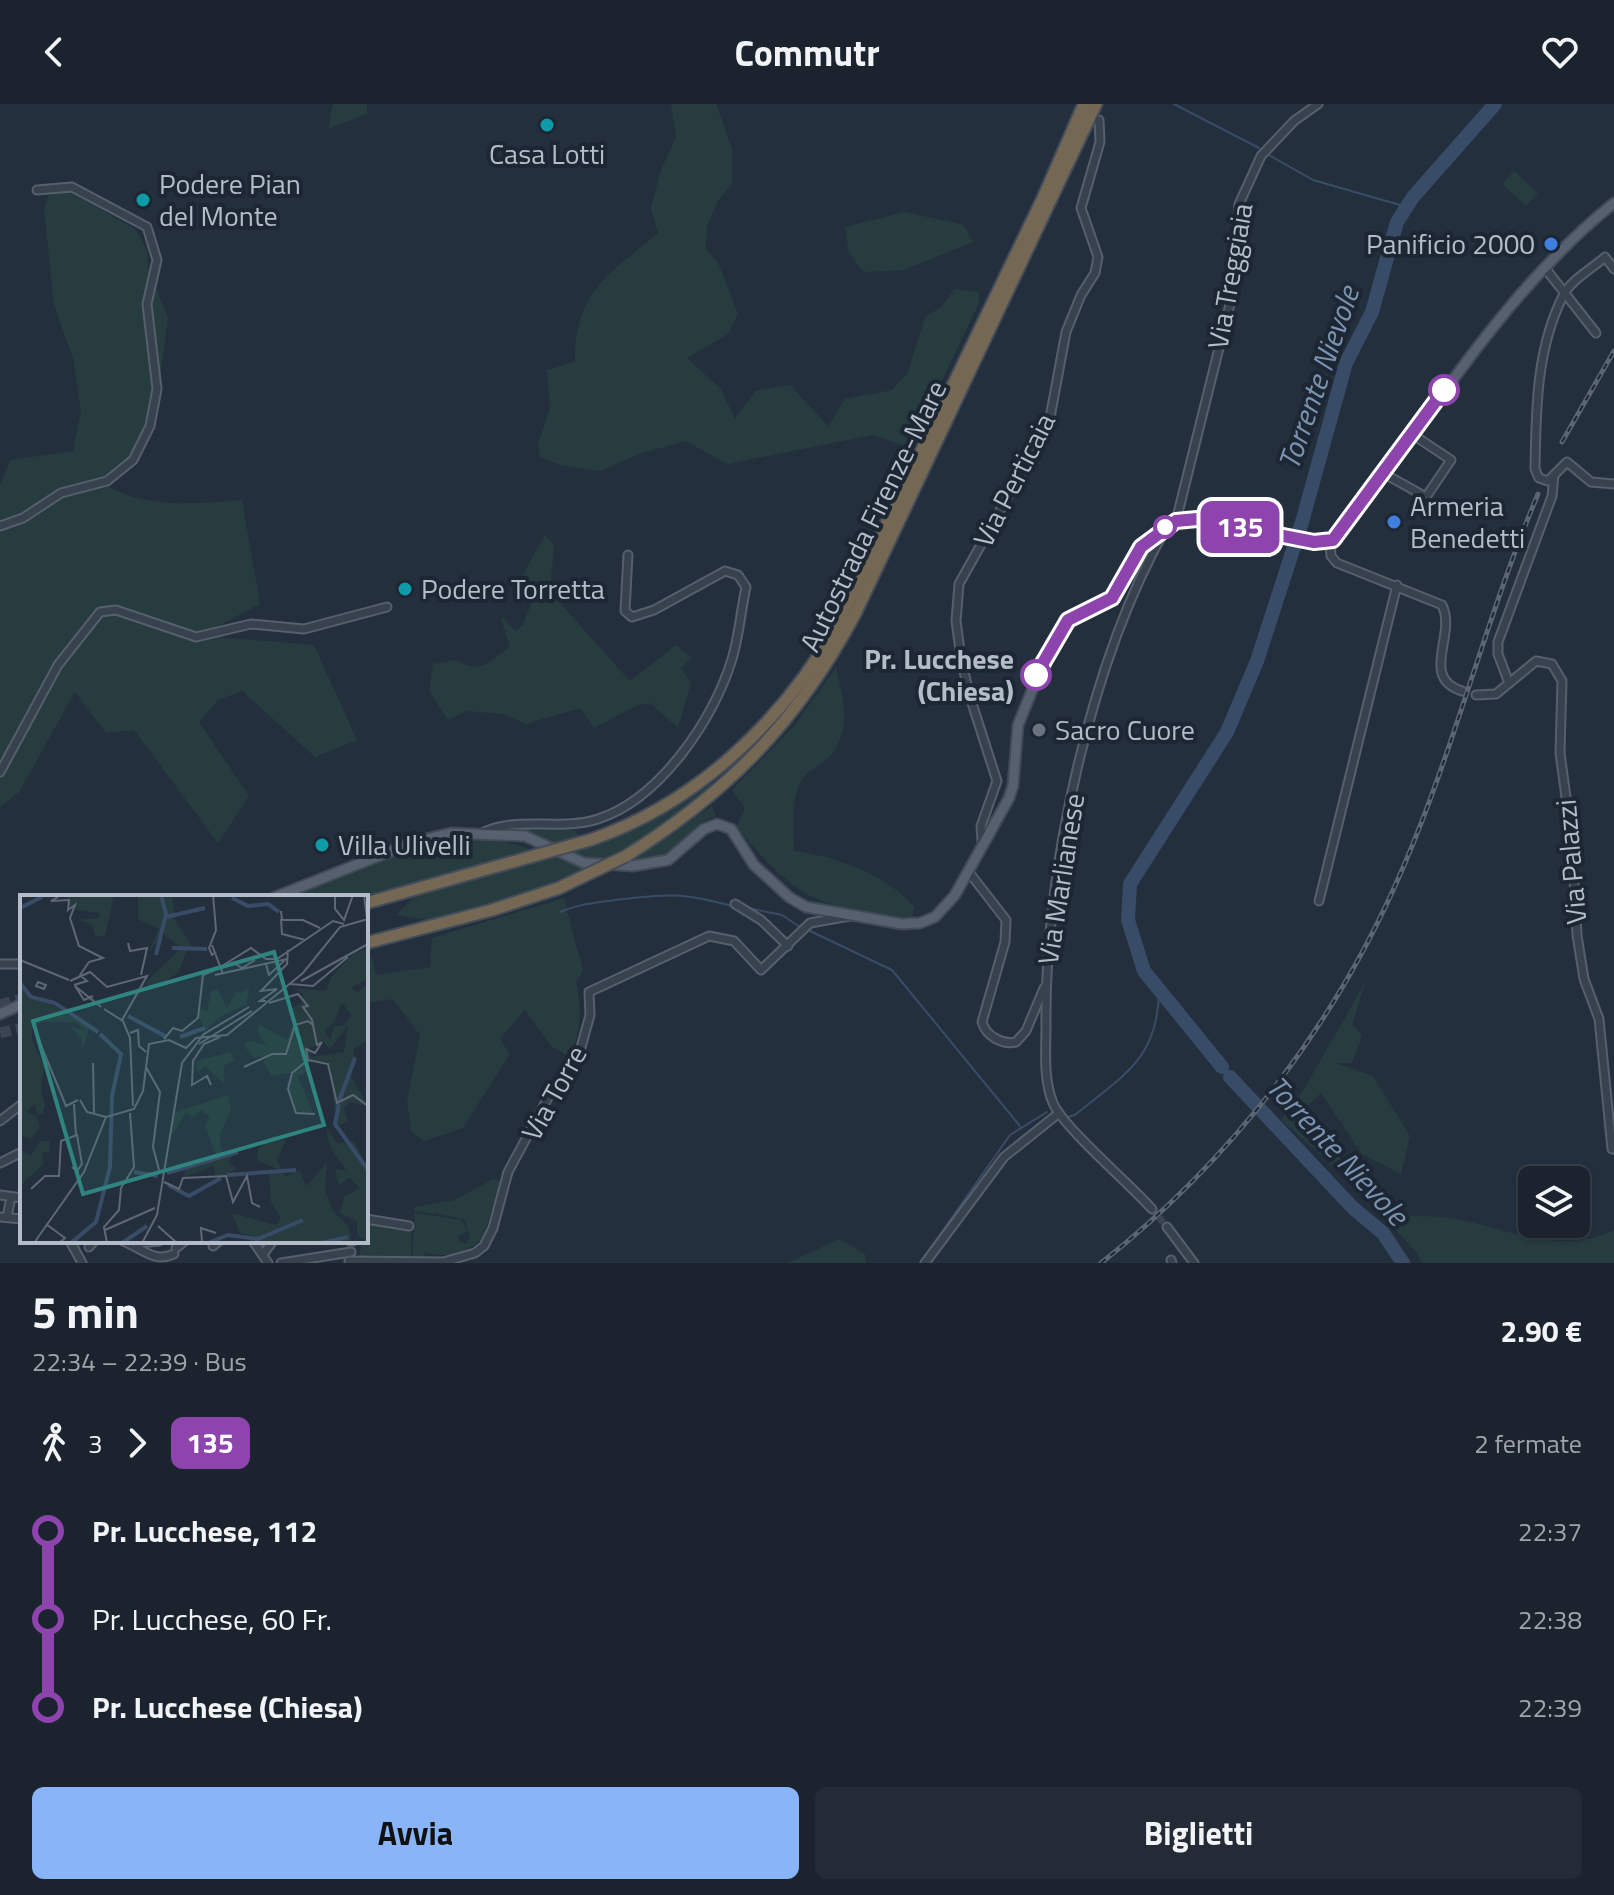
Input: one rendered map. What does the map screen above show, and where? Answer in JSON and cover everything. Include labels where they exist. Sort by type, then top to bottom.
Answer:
[{"type":"highway","name":"Autostrada Firenze-Mare","points":[[368,902],[590,840],[650,816],[699,784],[770,718],[817,660],[837,626],[1084,104]]},
{"type":"highway","name":"Autostrada Firenze-Mare","points":[[368,942],[484,912],[559,888],[626,856],[674,825],[735,776],[779,730],[821,673],[862,600],[1096,104]]},
{"type":"main road","points":[[280,895],[414,842],[451,833],[484,832],[531,838],[590,865],[633,866],[668,860],[704,829],[717,824],[731,829],[754,865],[789,897],[806,907],[902,924],[920,923],[946,907],[1013,786],[1018,725],[1025,700],[1057,634],[1072,617],[1112,598],[1136,553],[1172,523],[1190,518],[1314,542],[1330,542],[1545,268],[1569,241],[1614,203]]},
{"type":"main road","points":[[0,1014],[20,1005]]},
{"type":"street","name":"Via Treggiaia","points":[[1172,523],[1230,304],[1232,257],[1243,193],[1261,156],[1294,121],[1318,104]]},
{"type":"street","name":"Via Perticaia","points":[[982,841],[981,826],[997,781],[969,694],[956,621],[956,600],[962,577],[1049,423],[1066,332],[1081,295],[1095,273],[1098,257],[1081,208],[1100,142],[1099,120]]},
{"type":"street","points":[[0,526],[23,518],[61,493],[107,481],[133,460],[150,426],[157,389],[146,320],[157,260],[147,227],[72,187],[37,190]]},
{"type":"street","points":[[1614,269],[1605,257],[1565,292],[1546,345],[1536,392],[1536,473],[1545,480],[1567,462],[1591,482],[1614,484]]},
{"type":"street","points":[[1545,268],[1596,333]]},
{"type":"street","points":[[1383,473],[1426,497],[1451,460],[1412,434]]},
{"type":"street","points":[[1509,683],[1498,642],[1552,496],[1554,475]]},
{"type":"street","name":"Via Marlianese","points":[[1152,1209],[1059,1113],[1046,1074],[1045,985],[1050,931],[1076,781],[1106,665],[1128,603],[1172,523]]},
{"type":"street","points":[[1330,542],[1330,554],[1337,563],[1437,601],[1444,608],[1447,622],[1441,674],[1448,685],[1462,691]]},
{"type":"street","points":[[484,832],[502,825],[566,826],[599,819],[630,804],[697,734],[732,660],[746,587],[738,575],[725,571],[673,600],[632,617],[625,611],[628,555]]},
{"type":"street","points":[[1319,901],[1397,585]]},
{"type":"street","points":[[0,772],[58,665],[100,612],[116,610],[196,637],[251,624],[304,629],[387,607]]},
{"type":"street","name":"Via Palazzi","points":[[1517,674],[1532,662],[1544,661],[1555,666],[1562,681],[1560,753],[1572,841],[1577,935],[1584,979],[1599,1019],[1612,1149]]},
{"type":"street","points":[[1476,695],[1493,696],[1517,674],[1503,667]]},
{"type":"street","points":[[968,871],[1006,920],[1005,942],[982,1022],[985,1031],[1004,1042],[1021,1038],[1045,985]]},
{"type":"street","points":[[735,904],[761,920],[788,946],[810,923],[852,916]]},
{"type":"street","name":"Via Torre","points":[[349,1262],[443,1262],[475,1253],[484,1246],[491,1234],[506,1176],[550,1094],[580,1051],[590,1015],[589,992],[709,936],[734,941],[761,970],[788,946]]},
{"type":"street","points":[[0,1121],[20,1106]]},
{"type":"street","points":[[925,1263],[1004,1157],[1059,1113]]},
{"type":"street","points":[[0,1163],[20,1153]]},
{"type":"street","points":[[0,1195],[20,1198]]},
{"type":"street","points":[[4,1217],[11,1197]]},
{"type":"street","points":[[368,1219],[409,1226]]},
{"type":"street","points":[[1167,1227],[1194,1263]]},
{"type":"street","points":[[71,1243],[82,1263]]},
{"type":"street","points":[[127,1243],[151,1258],[175,1253],[183,1243]]},
{"type":"street","points":[[255,1243],[268,1263]]},
{"type":"street","points":[[264,1253],[272,1243]]},
{"type":"street","points":[[349,1262],[352,1243]]},
{"type":"street","points":[[281,1263],[351,1252]]},
{"type":"green space","points":[[333,104],[367,104],[367,114],[328,129]]},
{"type":"green space","points":[[671,104],[716,104],[732,149],[732,184],[718,201],[707,226],[706,248],[719,265],[738,314],[728,334],[687,358],[721,389],[735,419],[755,391],[790,385],[828,426],[845,399],[892,390],[907,374],[925,317],[941,307],[955,289],[979,292],[979,303],[910,447],[872,435],[727,464],[686,441],[642,453],[600,471],[560,465],[540,457],[538,445],[550,409],[547,370],[575,362],[576,338],[588,301],[610,273],[658,233],[651,208],[661,170],[676,137]]},
{"type":"green space","points":[[1514,171],[1538,193],[1526,206],[1502,184]]},
{"type":"green space","points":[[66,189],[136,230],[147,250],[148,267],[168,318],[154,425],[135,464],[106,485],[137,498],[172,503],[242,500],[260,604],[218,626],[216,637],[314,645],[357,740],[315,757],[242,691],[218,700],[199,722],[249,796],[218,843],[134,730],[106,733],[75,692],[19,792],[0,807],[0,486],[10,460],[73,451],[81,410],[73,358],[54,305],[44,209],[48,196]]},
{"type":"green space","points":[[905,212],[964,225],[973,242],[904,270],[864,272],[849,253],[845,227]]},
{"type":"green space","points":[[545,535],[554,545],[550,592],[630,681],[676,645],[692,658],[681,668],[691,683],[678,728],[650,703],[638,705],[594,728],[580,708],[526,724],[502,714],[467,711],[448,720],[429,691],[433,664],[456,660],[471,666],[484,665],[510,646],[501,619],[503,617],[515,631],[523,625],[533,598],[515,589]]},
{"type":"green space","points":[[836,667],[844,725],[829,757],[806,774],[799,785],[793,813],[794,851],[843,862],[890,885],[914,907],[912,920],[852,910],[812,896],[777,872],[736,827],[745,808],[732,790],[794,726]]},
{"type":"green space","points":[[710,781],[716,787],[613,858],[637,857],[712,806],[716,816],[698,827],[674,852],[655,860],[635,864],[595,860],[520,828],[574,830],[589,845],[659,816]]},
{"type":"green space","points":[[454,838],[491,839],[588,869],[520,895],[433,921],[396,915],[418,893],[527,861],[524,852],[368,896],[298,895],[421,845]]},
{"type":"green space","points":[[564,898],[583,971],[576,981],[579,1019],[570,1057],[551,1046],[525,1010],[500,1039],[510,1054],[463,1128],[424,1141],[411,1131],[407,1101],[420,1035],[393,999],[368,1003],[368,958],[372,957],[376,975],[430,967],[432,938]]},
{"type":"green space","points":[[1366,981],[1352,1024],[1362,1036],[1352,1063],[1336,1063],[1373,1076],[1410,1136],[1401,1174],[1362,1154],[1321,1093],[1305,1108],[1358,1183],[1372,1184],[1399,1216],[1448,1218],[1518,1234],[1518,1238],[1574,1241],[1614,1230],[1614,1263],[1422,1263],[1416,1252],[1353,1183],[1281,1120],[1304,1089]]},
{"type":"green space","points":[[493,1179],[499,1181],[499,1187],[482,1240],[454,1254],[425,1252],[424,1257],[412,1258],[415,1213],[462,1220],[467,1231],[458,1236],[460,1242],[466,1244],[470,1238],[464,1219],[437,1214],[437,1211],[433,1214],[414,1211],[414,1207],[455,1200]]},
{"type":"green space","points":[[368,1222],[411,1231],[411,1260],[359,1258],[362,1243],[368,1243]]},
{"type":"green space","points":[[839,1239],[865,1254],[866,1263],[788,1263]]},
{"type":"waterway","points":[[1174,104],[1259,148]]},
{"type":"waterway","name":"Torrente Nievole","points":[[1222,1067],[1144,971],[1128,920],[1130,884],[1227,732],[1257,661],[1302,522],[1346,363],[1372,312],[1397,222],[1413,197],[1495,104]]},
{"type":"waterway","points":[[1269,155],[1313,180],[1407,207]]},
{"type":"waterway","points":[[560,912],[594,903],[661,896],[686,896],[732,906]]},
{"type":"waterway","points":[[743,907],[782,915],[800,927]]},
{"type":"waterway","points":[[810,931],[892,970],[1020,1126]]},
{"type":"waterway","points":[[1068,1117],[1075,1115],[1123,1076],[1145,1050],[1157,1014],[1159,990]]},
{"type":"waterway","name":"Torrente Nievole","points":[[1230,1077],[1353,1208],[1383,1233],[1403,1263]]},
{"type":"waterway","points":[[920,1263],[1010,1135],[1047,1112]]},
{"type":"tunnel","points":[[0,1005],[20,1000]]},
{"type":"tunnel","points":[[0,1033],[20,1028]]},
{"type":"tunnel","points":[[1152,1209],[1167,1227]]},
{"type":"railway","points":[[1562,442],[1614,351]]},
{"type":"railway","points":[[1101,1263],[1150,1222],[1238,1132],[1315,1031],[1348,977],[1378,921],[1423,818],[1538,494]]},
{"type":"bus line","name":"135","points":[[1036,675],[1057,634],[1068,620],[1112,598],[1136,553],[1155,534],[1176,521],[1197,519],[1314,542],[1333,540],[1444,390]]},
{"type":"place","name":"Casa Lotti","points":[[547,125]]},
{"type":"place","name":"Podere Pian del Monte","points":[[143,200]]},
{"type":"place","name":"Panificio 2000","points":[[1551,244]]},
{"type":"place","name":"Armeria Benedetti","points":[[1394,522]]},
{"type":"place","name":"Podere Torretta","points":[[405,589]]},
{"type":"place","name":"Pr. Lucchese (Chiesa)","points":[[1036,675]]},
{"type":"place","name":"Sacro Cuore","points":[[1039,730]]},
{"type":"place","name":"Villa Ulivelli","points":[[322,845]]}]
